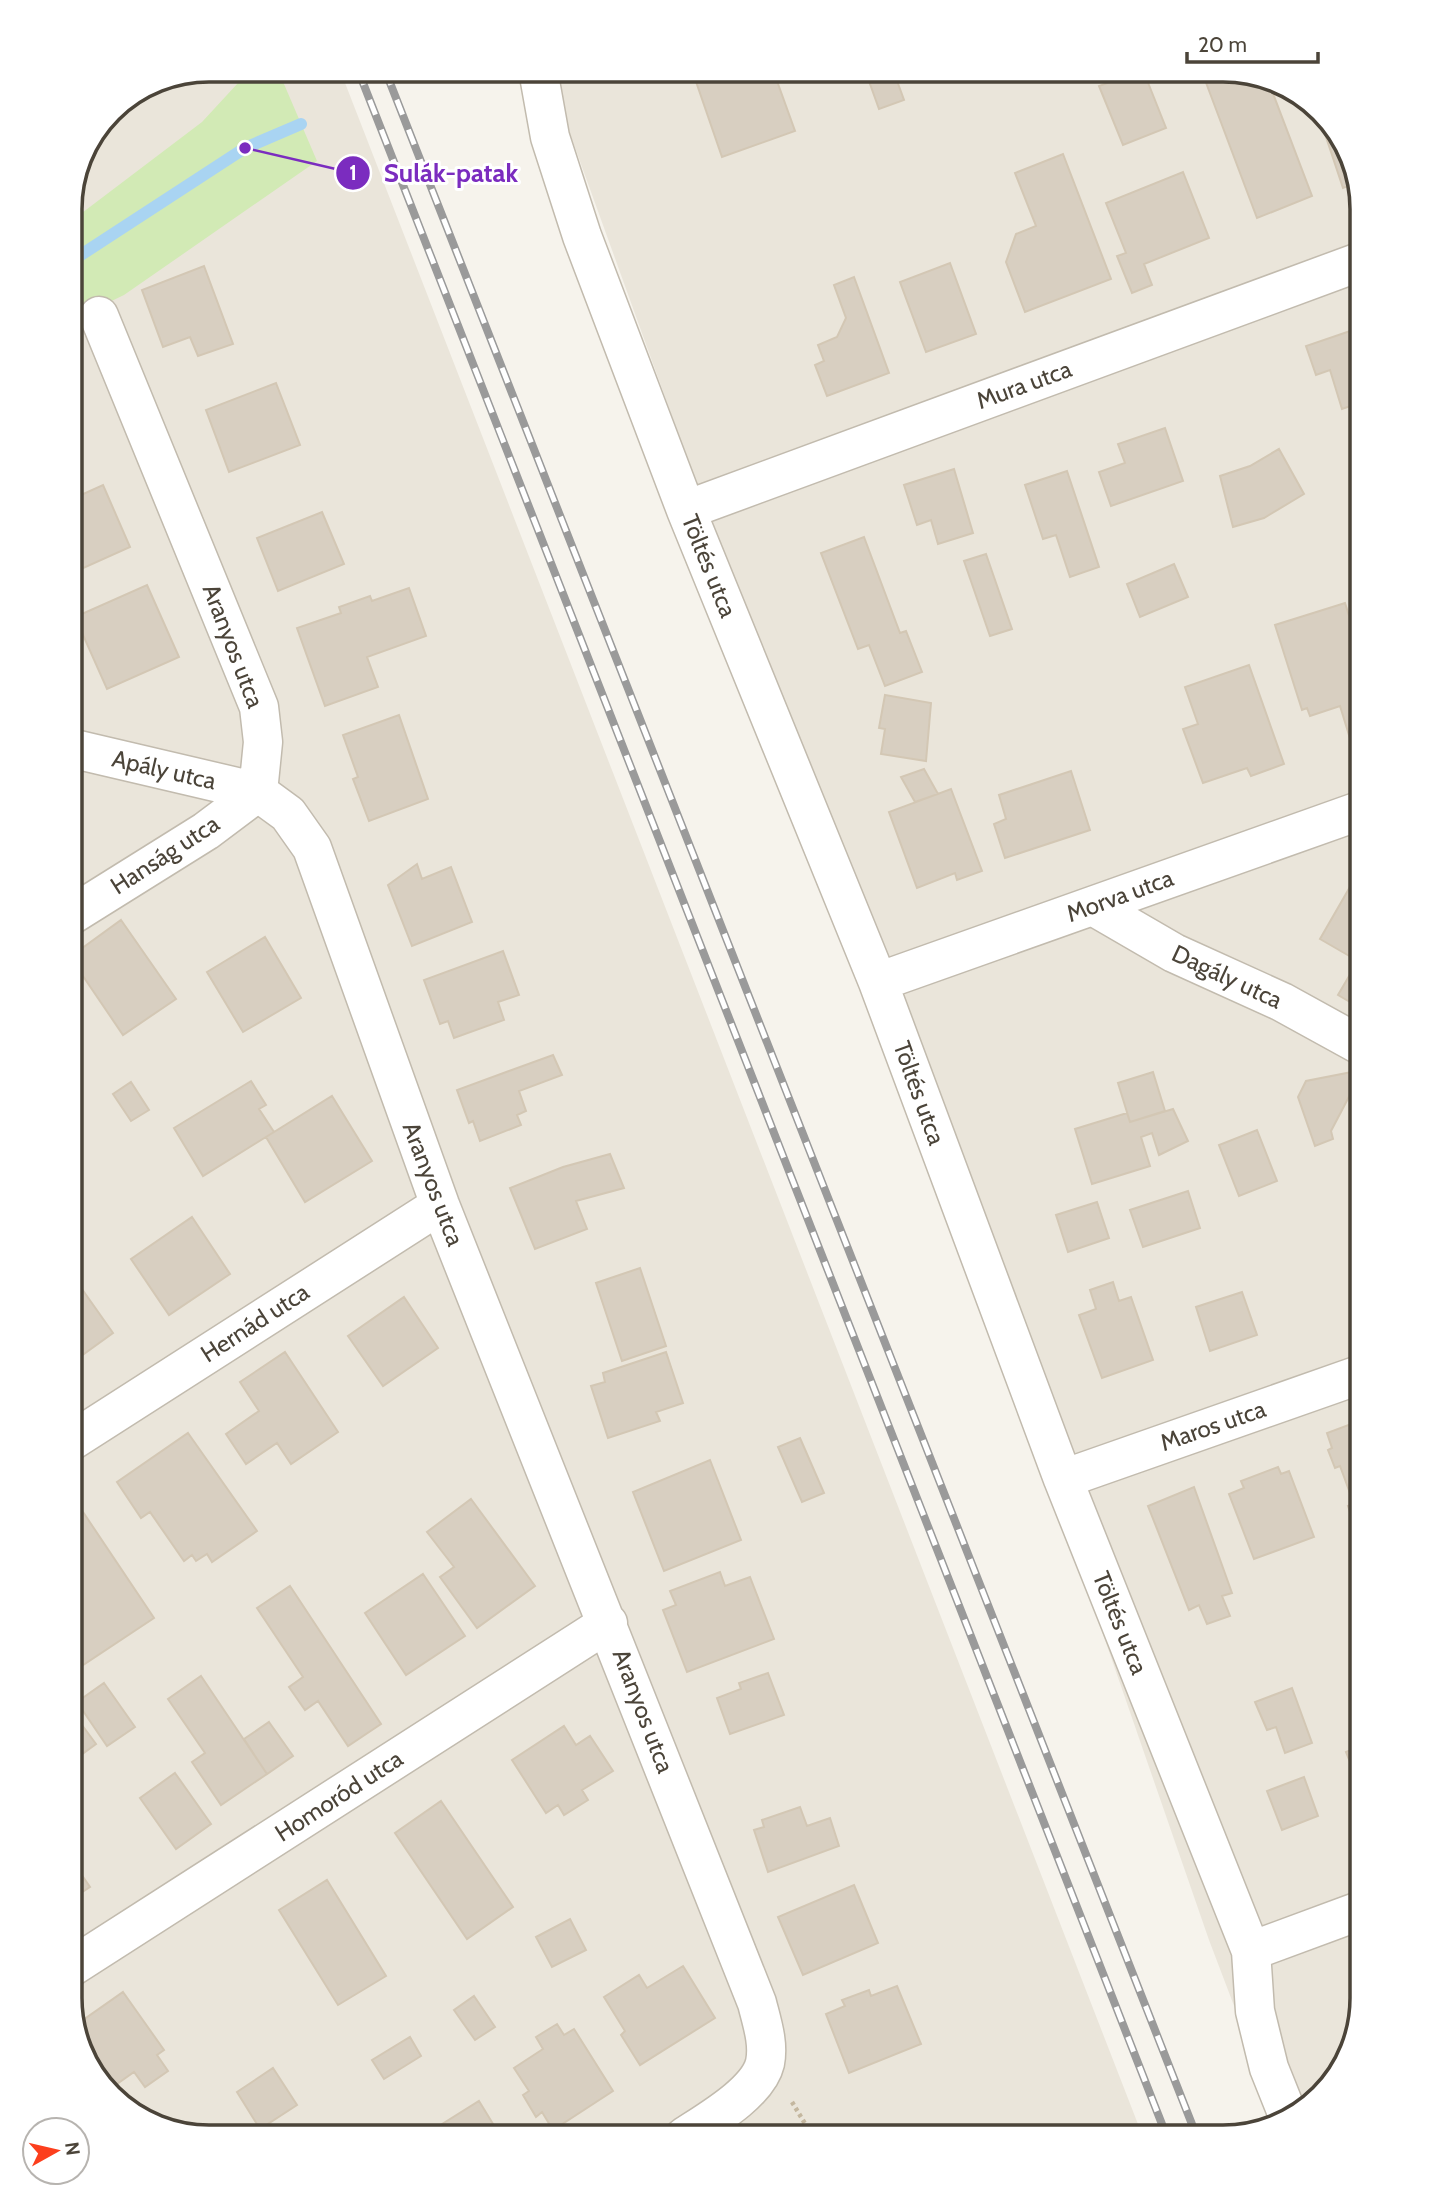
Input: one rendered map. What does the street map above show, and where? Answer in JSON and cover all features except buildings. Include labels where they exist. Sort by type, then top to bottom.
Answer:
[{"type":"street","name":"Töltés utca","points":[[540,82],[550,137],[582,236],[686,510],[878,982],[1063,1479],[1251,1951],[1255,2011],[1269,2068],[1285,2108]]},
{"type":"street","name":"Mura utca","points":[[686,510],[1350,265]]},
{"type":"street","name":"Aranyos utca","points":[[99,316],[259,707],[263,742],[258,792],[288,814],[312,848],[440,1205],[757,2003],[766,2038],[765,2065],[750,2087],[723,2112],[704,2124]]},
{"type":"street","name":"Apály utca","points":[[83,751],[258,792]]},
{"type":"street","name":"Hanság utca","points":[[83,908],[205,831],[258,792]]},
{"type":"street","name":"Morva utca","points":[[878,982],[1350,814]]},
{"type":"street","name":"Dagály utca","points":[[1093,906],[1139,935],[1282,1002],[1350,1039]]},
{"type":"street","name":"Hernád utca","points":[[82,1434],[440,1205]]},
{"type":"street","name":"Maros utca","points":[[1063,1479],[1350,1378]]},
{"type":"street","name":"Homoród utca","points":[[82,1960],[608,1623]]},
{"type":"street","points":[[1251,1951],[1350,1914]]},
{"type":"shaded area","points":[[345,82],[1138,2125],[201,2124],[168,2118],[153,2112],[125,2093],[104,2068],[89,2039],[82,1998],[83,192],[92,160],[108,132],[125,114],[153,95],[192,83]]},
{"type":"shaded area","points":[[555,82],[1231,83],[1264,89],[1279,95],[1307,114],[1328,139],[1343,168],[1350,209],[1350,1998],[1349,2015],[1340,2047],[1324,2075],[1307,2093],[1275,2114],[1209,1940],[896,1037],[564,117]]},
{"type":"green space","points":[[239,82],[283,82],[317,161],[124,295],[83,315],[83,212],[202,122]]},
{"type":"waterway","points":[[83,254],[245,148],[301,124]]},
{"type":"railway","points":[[363,82],[1162,2125]]},
{"type":"railway","points":[[390,82],[1192,2125]]},
{"type":"place","name":"Sulák-patak","points":[[245,148]]}]
